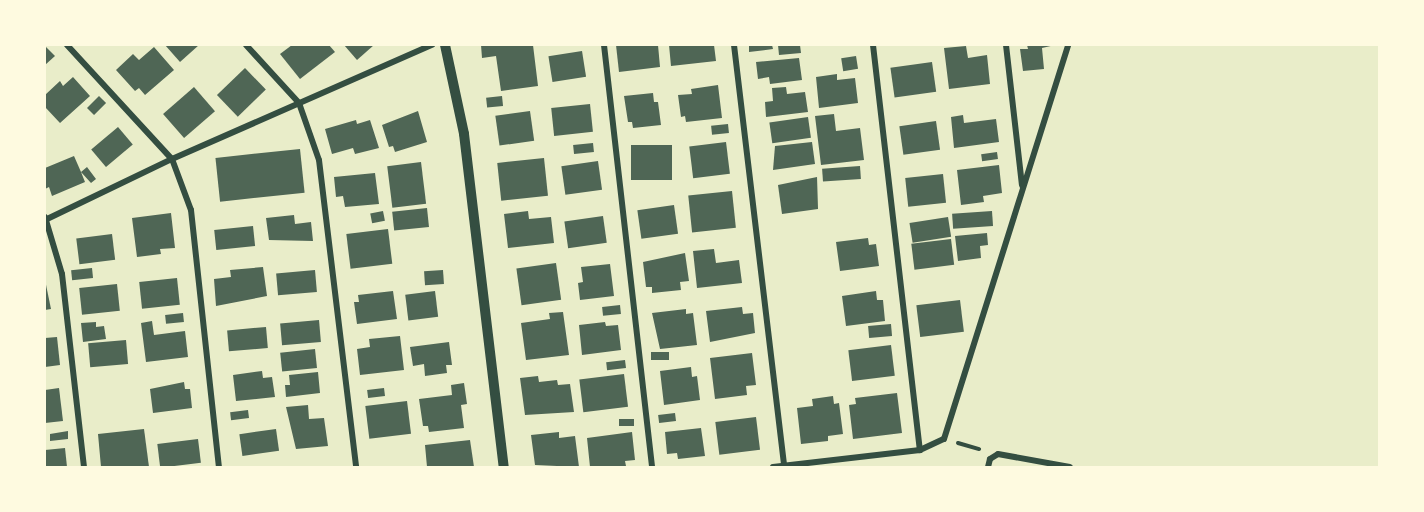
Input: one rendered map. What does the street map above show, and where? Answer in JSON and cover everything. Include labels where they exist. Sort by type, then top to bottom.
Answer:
[{"type":"street","points":[[67,45],[172,159],[191,210],[219,467]]},
{"type":"street","points":[[246,45],[299,102],[319,160],[356,467]]},
{"type":"street","points":[[84,467],[62,274],[45,219],[172,159],[432,45]]},
{"type":"street","points":[[445,45],[464,134],[504,467]]},
{"type":"street","points":[[604,45],[652,467]]},
{"type":"street","points":[[734,45],[784,466]]},
{"type":"street","points":[[873,45],[920,450]]},
{"type":"street","points":[[1006,45],[1022,188]]},
{"type":"street","points":[[773,467],[920,450],[944,439],[1068,45]]},
{"type":"street","points":[[988,467],[998,454],[1070,467]]},
{"type":"path","points":[[944,439],[998,454]]},
{"type":"building","points":[[165,45],[199,45],[180,62]]},
{"type":"building","points":[[292,45],[329,45],[335,52],[300,79],[280,54]]},
{"type":"building","points":[[344,45],[374,45],[357,60]]},
{"type":"building","points":[[481,45],[533,45],[538,86],[501,91],[496,56],[482,58]]},
{"type":"building","points":[[616,45],[658,45],[660,67],[619,72]]},
{"type":"building","points":[[669,45],[714,45],[716,61],[671,66]]},
{"type":"building","points":[[749,45],[772,45],[773,49],[749,52]]},
{"type":"building","points":[[778,45],[800,45],[801,53],[779,55]]},
{"type":"building","points":[[1027,45],[1055,45],[1042,48],[1044,69],[1023,71],[1020,49],[1028,49]]},
{"type":"building","points":[[45,46],[55,56],[45,65]]},
{"type":"building","points":[[966,46],[968,58],[987,55],[990,84],[949,89],[944,48]]},
{"type":"building","points":[[154,47],[174,70],[145,95],[139,88],[135,91],[116,70],[133,54],[139,60]]},
{"type":"building","points":[[582,51],[586,77],[552,82],[548,56]]},
{"type":"building","points":[[856,56],[858,69],[843,71],[841,58]]},
{"type":"building","points":[[799,58],[802,80],[770,84],[769,77],[758,79],[756,62]]},
{"type":"building","points":[[932,62],[936,92],[895,98],[890,68]]},
{"type":"building","points":[[245,68],[266,90],[238,117],[217,95]]},
{"type":"building","points":[[837,74],[837,80],[855,78],[858,103],[819,108],[816,77]]},
{"type":"building","points":[[73,77],[90,96],[60,123],[45,107],[45,95],[60,81],[63,86]]},
{"type":"building","points":[[718,85],[722,118],[686,122],[685,116],[681,117],[678,95],[692,94],[691,89]]},
{"type":"building","points":[[194,87],[215,111],[184,138],[163,114]]},
{"type":"building","points":[[786,87],[787,94],[805,92],[808,112],[766,117],[765,102],[773,101],[772,88]]},
{"type":"building","points":[[653,93],[654,102],[658,102],[661,125],[633,128],[632,122],[628,122],[624,96]]},
{"type":"building","points":[[99,96],[106,103],[94,115],[87,108]]},
{"type":"building","points":[[502,96],[503,106],[487,108],[486,98]]},
{"type":"building","points":[[590,104],[593,132],[554,136],[551,108]]},
{"type":"building","points":[[418,111],[427,142],[395,152],[393,146],[389,147],[382,125]]},
{"type":"building","points":[[530,111],[534,141],[500,146],[495,116]]},
{"type":"building","points":[[834,114],[836,131],[860,128],[864,160],[821,165],[815,116]]},
{"type":"building","points":[[963,115],[964,123],[996,119],[999,142],[954,148],[951,117]]},
{"type":"building","points":[[808,117],[811,138],[772,143],[769,122]]},
{"type":"building","points":[[356,120],[357,124],[370,120],[379,148],[355,154],[353,148],[332,154],[325,129]]},
{"type":"building","points":[[936,121],[940,150],[903,155],[899,126]]},
{"type":"building","points":[[728,124],[729,133],[712,135],[711,126]]},
{"type":"building","points":[[118,127],[133,145],[106,167],[91,149]]},
{"type":"building","points":[[726,142],[730,174],[693,178],[689,147]]},
{"type":"building","points":[[812,142],[815,164],[773,170],[775,146]]},
{"type":"building","points":[[593,143],[594,152],[574,154],[573,145]]},
{"type":"building","points":[[631,145],[672,145],[672,180],[631,180]]},
{"type":"building","points":[[300,149],[305,193],[220,202],[215,158]]},
{"type":"building","points":[[997,152],[998,159],[982,161],[981,154]]},
{"type":"building","points":[[74,156],[85,182],[52,196],[49,187],[45,189],[45,168]]},
{"type":"building","points":[[544,158],[548,196],[501,201],[497,163]]},
{"type":"building","points":[[598,161],[602,190],[565,195],[561,166]]},
{"type":"building","points":[[421,162],[426,204],[392,208],[387,166]]},
{"type":"building","points":[[999,165],[1002,193],[983,196],[984,202],[961,205],[957,170]]},
{"type":"building","points":[[860,166],[861,179],[823,182],[822,169]]},
{"type":"building","points":[[87,167],[96,179],[91,183],[81,172]]},
{"type":"building","points":[[375,173],[379,204],[345,207],[343,196],[336,197],[334,177]]},
{"type":"building","points":[[943,174],[946,203],[908,207],[905,178]]},
{"type":"building","points":[[817,177],[818,209],[782,214],[778,185]]},
{"type":"building","points":[[732,191],[736,228],[692,232],[688,196]]},
{"type":"building","points":[[674,205],[678,234],[641,239],[637,210]]},
{"type":"building","points":[[427,208],[429,227],[394,231],[392,212]]},
{"type":"building","points":[[383,211],[385,221],[372,223],[370,213]]},
{"type":"building","points":[[528,211],[529,219],[551,217],[554,243],[508,248],[504,214]]},
{"type":"building","points":[[992,211],[993,226],[953,229],[952,214]]},
{"type":"building","points":[[171,213],[175,248],[160,249],[161,254],[137,257],[132,218]]},
{"type":"building","points":[[294,215],[295,224],[311,222],[313,241],[269,240],[266,218]]},
{"type":"building","points":[[603,216],[607,243],[568,248],[564,221]]},
{"type":"building","points":[[948,217],[951,237],[913,243],[909,223]]},
{"type":"building","points":[[253,226],[255,246],[216,250],[214,230]]},
{"type":"building","points":[[388,229],[392,264],[351,269],[346,234]]},
{"type":"building","points":[[987,233],[988,245],[980,246],[981,258],[958,261],[955,236]]},
{"type":"building","points":[[112,234],[115,260],[79,264],[76,238]]},
{"type":"building","points":[[868,238],[869,245],[876,244],[879,266],[840,271],[836,242]]},
{"type":"building","points":[[951,239],[954,265],[914,270],[911,244]]},
{"type":"building","points":[[714,249],[716,263],[739,260],[742,283],[697,288],[693,251]]},
{"type":"building","points":[[685,253],[689,281],[680,282],[681,290],[652,293],[652,287],[646,287],[643,262]]},
{"type":"building","points":[[556,263],[561,300],[522,305],[516,269]]},
{"type":"building","points":[[610,264],[614,296],[580,300],[578,283],[583,282],[581,267]]},
{"type":"building","points":[[263,267],[267,296],[216,306],[214,279],[231,277],[230,270]]},
{"type":"building","points":[[92,268],[93,278],[72,280],[71,270]]},
{"type":"building","points":[[315,270],[317,292],[278,295],[276,273]]},
{"type":"building","points":[[443,270],[444,284],[425,285],[424,271]]},
{"type":"building","points":[[177,278],[180,305],[142,309],[139,282]]},
{"type":"building","points":[[45,280],[51,309],[45,310]]},
{"type":"building","points":[[117,284],[120,311],[82,315],[79,288]]},
{"type":"building","points":[[393,291],[397,319],[357,324],[354,302],[359,302],[358,295]]},
{"type":"building","points":[[435,291],[438,317],[408,320],[405,295]]},
{"type":"building","points":[[876,291],[877,300],[883,300],[885,321],[846,326],[842,296]]},
{"type":"building","points":[[960,300],[964,332],[920,337],[916,305]]},
{"type":"building","points":[[620,305],[621,314],[603,316],[602,307]]},
{"type":"building","points":[[742,307],[743,314],[753,313],[755,333],[710,342],[706,311]]},
{"type":"building","points":[[686,309],[686,314],[693,313],[697,345],[660,349],[652,313]]},
{"type":"building","points":[[563,312],[569,355],[526,360],[521,323],[550,319],[549,313]]},
{"type":"building","points":[[183,313],[184,322],[166,324],[165,315]]},
{"type":"building","points":[[319,320],[321,342],[282,345],[280,323]]},
{"type":"building","points":[[152,321],[154,335],[185,331],[188,357],[146,362],[141,323]]},
{"type":"building","points":[[96,322],[96,327],[104,326],[106,339],[83,342],[81,323]]},
{"type":"building","points":[[605,322],[606,326],[618,325],[621,350],[582,355],[579,325]]},
{"type":"building","points":[[891,324],[892,336],[869,338],[868,326]]},
{"type":"building","points":[[266,327],[268,348],[229,351],[227,330]]},
{"type":"building","points":[[400,336],[404,370],[360,375],[357,349],[370,347],[369,339]]},
{"type":"building","points":[[57,337],[60,365],[45,367],[45,338]]},
{"type":"building","points":[[126,340],[128,364],[90,367],[88,343]]},
{"type":"building","points":[[449,342],[452,365],[446,365],[447,373],[425,376],[424,364],[413,366],[410,347]]},
{"type":"building","points":[[891,345],[895,376],[852,381],[848,350]]},
{"type":"building","points":[[315,349],[317,368],[282,372],[280,353]]},
{"type":"building","points":[[651,352],[669,352],[669,360],[651,360]]},
{"type":"building","points":[[752,353],[756,385],[746,386],[747,395],[715,399],[710,358]]},
{"type":"building","points":[[625,360],[626,368],[607,370],[606,362]]},
{"type":"building","points":[[691,367],[692,377],[697,376],[700,400],[664,405],[660,371]]},
{"type":"building","points":[[262,371],[263,378],[272,377],[275,397],[236,401],[233,375]]},
{"type":"building","points":[[318,372],[320,393],[286,397],[285,385],[290,385],[289,375]]},
{"type":"building","points":[[624,374],[628,407],[583,412],[579,379]]},
{"type":"building","points":[[538,376],[539,382],[557,380],[558,385],[570,384],[574,412],[525,415],[520,378]]},
{"type":"building","points":[[184,382],[185,389],[190,389],[192,408],[153,413],[150,389]]},
{"type":"building","points":[[464,383],[467,404],[461,405],[464,428],[429,432],[428,426],[423,426],[419,399],[452,395],[451,385]]},
{"type":"building","points":[[59,388],[63,421],[45,423],[45,390]]},
{"type":"building","points":[[384,388],[385,396],[368,398],[367,390]]},
{"type":"building","points":[[897,393],[902,433],[853,439],[849,405],[856,404],[855,398]]},
{"type":"building","points":[[833,396],[834,404],[839,403],[843,434],[828,436],[828,441],[801,444],[797,408],[813,406],[812,399]]},
{"type":"building","points":[[407,401],[411,434],[369,439],[365,406]]},
{"type":"building","points":[[308,405],[309,419],[324,418],[328,446],[296,449],[286,407]]},
{"type":"building","points":[[248,410],[249,418],[231,420],[230,412]]},
{"type":"building","points":[[675,413],[676,421],[659,423],[658,415]]},
{"type":"building","points":[[756,417],[760,450],[719,455],[715,422]]},
{"type":"building","points":[[619,419],[634,419],[634,426],[619,426]]},
{"type":"building","points":[[701,428],[705,456],[678,459],[677,453],[667,454],[665,432]]},
{"type":"building","points":[[144,429],[149,467],[101,467],[98,434]]},
{"type":"building","points":[[276,429],[279,451],[242,456],[239,434]]},
{"type":"building","points":[[68,431],[68,439],[50,441],[50,434]]},
{"type":"building","points":[[559,432],[559,438],[575,436],[579,467],[535,465],[531,435]]},
{"type":"building","points":[[632,432],[635,460],[625,461],[626,466],[590,467],[587,438]]},
{"type":"building","points":[[198,439],[201,463],[160,467],[157,444]]},
{"type":"building","points":[[470,440],[474,467],[427,467],[425,445]]},
{"type":"building","points":[[65,448],[67,467],[45,467],[45,450]]}]
